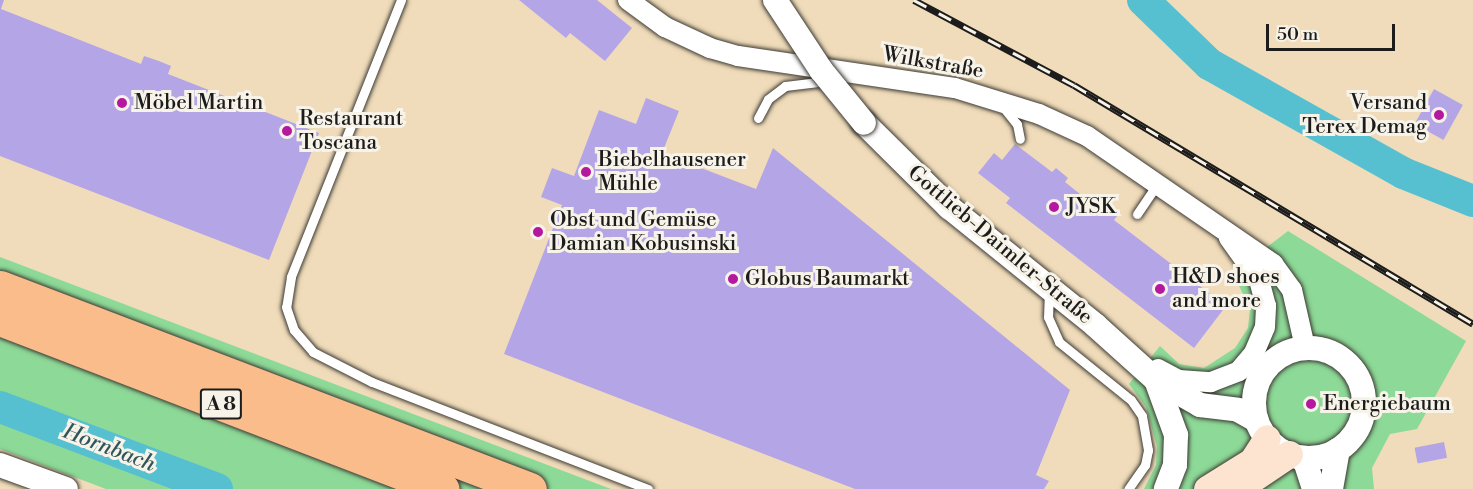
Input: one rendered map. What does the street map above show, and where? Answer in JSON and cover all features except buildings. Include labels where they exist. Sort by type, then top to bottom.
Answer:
[{"type":"highway","name":"A 8","points":[[0,287],[530,489]]},
{"type":"highway","name":"A 8","points":[[0,320],[442,489]]},
{"type":"main road","points":[[1207,489],[1252,461],[1262,429]]},
{"type":"main road","points":[[1236,489],[1296,456]]},
{"type":"street","name":"Wilkstraße","points":[[628,0],[665,27],[710,48],[992,98],[1088,136],[1159,182],[1212,221],[1250,244],[1283,276],[1299,310],[1305,347]]},
{"type":"street","name":"Gottlieb-Daimler-Straße","points":[[775,0],[821,70],[864,123],[949,207],[1150,374],[1200,405],[1238,410],[1262,429]]},
{"type":"street","name":"Wilkstraße","points":[[1126,352],[1179,380],[1198,383],[1223,379],[1239,371],[1254,353],[1265,327],[1266,306],[1259,280],[1242,253],[1212,221]]},
{"type":"street","points":[[1296,456],[1338,450],[1354,435],[1364,415],[1362,386],[1346,361],[1320,348],[1305,347],[1276,358],[1257,382],[1262,429],[1296,456],[1314,489]]},
{"type":"street","name":"Gottlieb-Daimler-Straße","points":[[1150,374],[1184,392],[1201,395],[1234,393],[1257,382]]},
{"type":"street","points":[[1150,374],[1176,435],[1175,465],[1166,489]]},
{"type":"street","points":[[1331,489],[1338,450]]},
{"type":"street","points":[[0,465],[66,489]]},
{"type":"lane","points":[[400,0],[291,277],[286,307],[291,322],[313,352],[372,382],[648,489]]},
{"type":"lane","points":[[758,118],[768,99],[785,87],[821,81],[904,82]]},
{"type":"lane","points":[[992,98],[1010,114],[1020,139]]},
{"type":"lane","points":[[1137,214],[1159,182]]},
{"type":"lane","points":[[1049,290],[1048,317],[1059,342],[1131,400],[1142,416],[1148,450],[1145,465],[1128,489]]},
{"type":"green space","points":[[1288,231],[1466,341],[1417,429],[1390,434],[1372,468],[1374,489],[1144,489],[1156,465],[1157,446],[1146,407],[1129,384],[1160,346],[1179,364],[1204,368],[1235,348],[1248,328],[1250,309],[1233,273]]},
{"type":"green space","points":[[0,257],[611,489],[106,489],[0,449]]},
{"type":"waterway","points":[[1143,0],[1209,64],[1403,173],[1473,201]]},
{"type":"waterway","name":"Hornbach","points":[[0,407],[217,489]]},
{"type":"railway","points":[[914,0],[1074,85],[1473,324]]},
{"type":"place","name":"Möbel Martin","points":[[122,103]]},
{"type":"place","name":"Versand Terex Demag","points":[[1439,115]]},
{"type":"place","name":"Restaurant Toscana","points":[[287,131]]},
{"type":"place","name":"Biebelhausener Mühle","points":[[586,172]]},
{"type":"place","name":"JYSK","points":[[1054,207]]},
{"type":"place","name":"Obst und Gemüse Damian Kobusinski","points":[[538,232]]},
{"type":"place","name":"Globus Baumarkt","points":[[733,279]]},
{"type":"place","name":"H&D shoes and more","points":[[1160,289]]},
{"type":"place","name":"Energiebaum","points":[[1311,404]]}]
